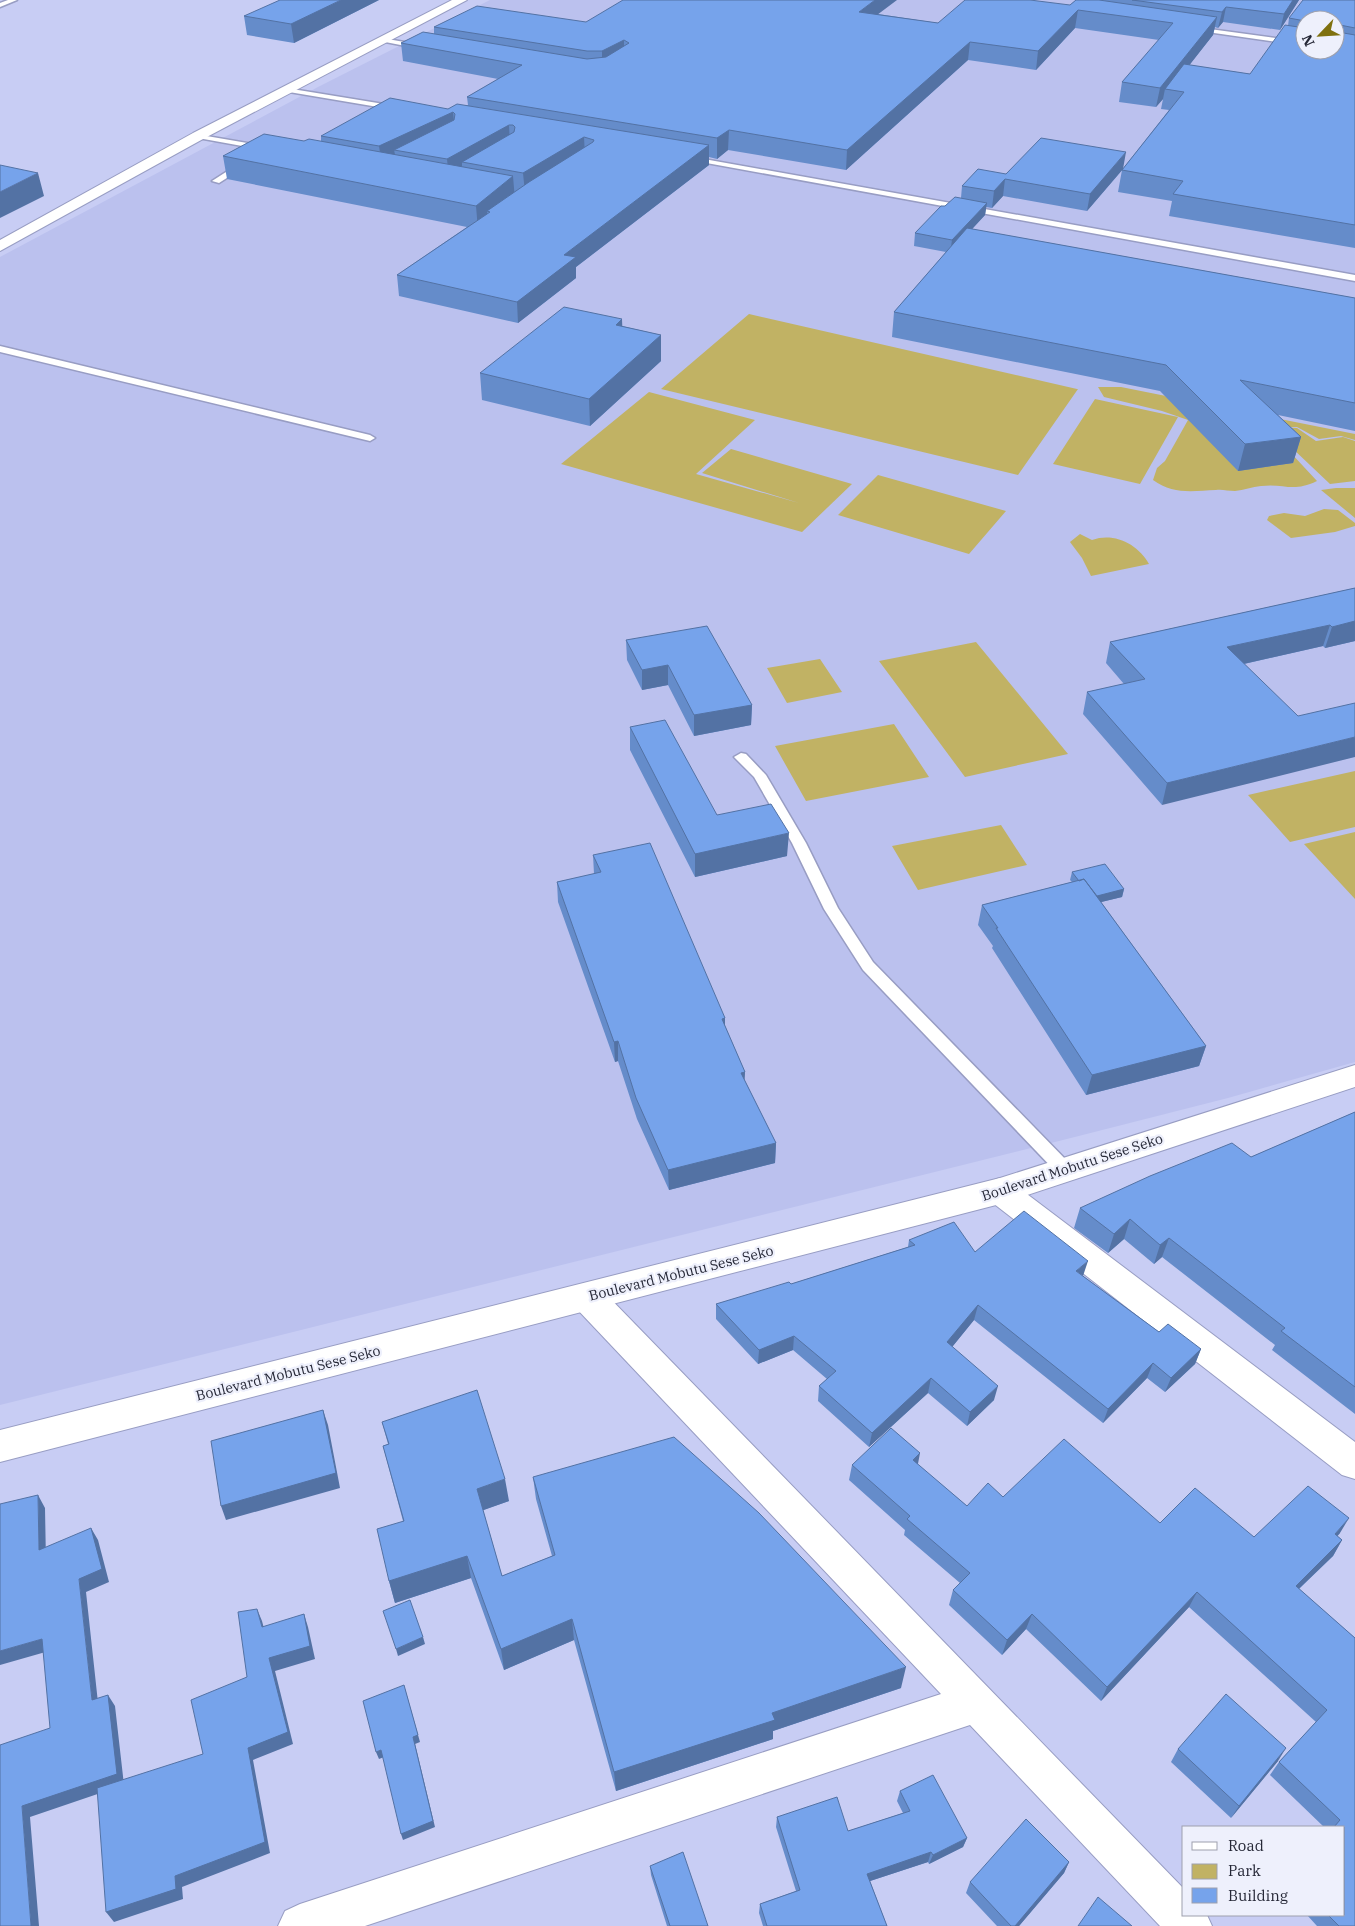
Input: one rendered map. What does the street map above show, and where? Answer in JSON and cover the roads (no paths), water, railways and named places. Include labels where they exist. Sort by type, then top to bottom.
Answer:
[{"type":"street","points":[[0,246],[198,136],[461,0]]},
{"type":"street","name":"Boulevard Mobutu Sese Seko","points":[[0,1446],[1000,1192],[1352,1080]]},
{"type":"street","points":[[1000,1192],[1355,1463]]},
{"type":"street","points":[[587,1297],[1190,1926]]},
{"type":"street","points":[[300,1926],[976,1702]]},
{"type":"lane","points":[[0,6],[14,0]]},
{"type":"lane","points":[[1188,28],[1295,43]]},
{"type":"lane","points":[[382,40],[429,48]]},
{"type":"lane","points":[[289,90],[406,110]]},
{"type":"lane","points":[[198,136],[270,150],[263,154]]},
{"type":"lane","points":[[679,156],[1355,278]]},
{"type":"lane","points":[[216,181],[247,163]]},
{"type":"lane","points":[[0,349],[370,438]]},
{"type":"lane","points":[[741,757],[759,775],[778,805],[831,909],[868,966],[1065,1170]]}]
